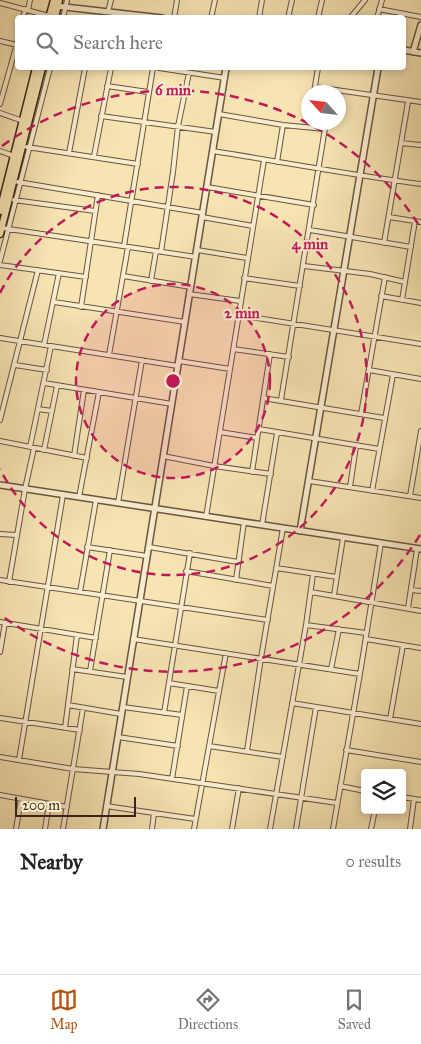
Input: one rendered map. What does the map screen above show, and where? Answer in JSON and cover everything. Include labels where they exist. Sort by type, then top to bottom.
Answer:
[{"type":"main road","points":[[52,15],[56,3]]},
{"type":"main road","points":[[0,211],[2,191],[14,156],[36,70]]},
{"type":"main road","points":[[3,231],[25,146],[42,70]]},
{"type":"street","points":[[24,15],[30,0]]},
{"type":"street","points":[[64,15],[67,0]]},
{"type":"street","points":[[108,13],[111,0]]},
{"type":"street","points":[[174,15],[177,0]]},
{"type":"street","points":[[212,15],[216,0]]},
{"type":"street","points":[[260,15],[262,0]]},
{"type":"street","points":[[288,15],[291,0]]},
{"type":"street","points":[[319,15],[322,0]]},
{"type":"street","points":[[352,15],[365,0]]},
{"type":"street","points":[[378,15],[382,0]]},
{"type":"street","points":[[0,3],[44,15]]},
{"type":"street","points":[[56,3],[66,8],[130,15]]},
{"type":"street","points":[[379,9],[421,17]]},
{"type":"street","points":[[413,52],[421,25]]},
{"type":"street","points":[[0,41],[15,43]]},
{"type":"street","points":[[0,104],[15,50]]},
{"type":"street","points":[[406,50],[421,53]]},
{"type":"street","points":[[49,70],[25,146],[138,164]]},
{"type":"street","points":[[69,153],[85,70]]},
{"type":"street","points":[[94,156],[111,70]]},
{"type":"street","points":[[109,355],[123,276],[132,202],[153,70]]},
{"type":"street","points":[[171,70],[225,78]]},
{"type":"street","points":[[103,829],[226,70]]},
{"type":"street","points":[[315,85],[318,70]]},
{"type":"street","points":[[300,531],[378,70]]},
{"type":"street","points":[[151,281],[167,208],[178,126],[189,73]]},
{"type":"street","points":[[107,86],[148,92]]},
{"type":"street","points":[[346,93],[408,102],[421,102]]},
{"type":"street","points":[[384,243],[408,102]]},
{"type":"street","points":[[0,113],[23,121]]},
{"type":"street","points":[[219,114],[301,127]]},
{"type":"street","points":[[101,116],[216,132]]},
{"type":"street","points":[[277,162],[283,125]]},
{"type":"street","points":[[281,400],[325,130]]},
{"type":"street","points":[[401,143],[421,145]]},
{"type":"street","points":[[0,151],[14,156]]},
{"type":"street","points":[[213,151],[360,174],[395,182],[421,184]]},
{"type":"street","points":[[206,517],[264,160]]},
{"type":"street","points":[[0,261],[3,231],[14,200],[16,182],[98,195],[253,226]]},
{"type":"street","points":[[207,187],[314,204]]},
{"type":"street","points":[[81,307],[98,195]]},
{"type":"street","points":[[14,200],[95,211]]},
{"type":"street","points":[[389,217],[421,222]]},
{"type":"street","points":[[402,300],[415,221]]},
{"type":"street","points":[[310,230],[411,247]]},
{"type":"street","points":[[3,231],[92,241],[196,257]]},
{"type":"street","points":[[197,250],[248,258]]},
{"type":"street","points":[[0,265],[86,277]]},
{"type":"street","points":[[304,266],[344,270],[405,282]]},
{"type":"street","points":[[0,420],[38,270]]},
{"type":"street","points":[[44,345],[59,273]]},
{"type":"street","points":[[123,276],[191,287]]},
{"type":"street","points":[[244,278],[300,286]]},
{"type":"street","points":[[361,414],[385,278]]},
{"type":"street","points":[[190,294],[240,302]]},
{"type":"street","points":[[381,296],[421,303]]},
{"type":"street","points":[[54,302],[116,313],[185,322]]},
{"type":"street","points":[[238,315],[421,344]]},
{"type":"street","points":[[0,338],[142,360],[230,369]]},
{"type":"street","points":[[8,582],[38,408],[52,346]]},
{"type":"street","points":[[234,349],[289,357]]},
{"type":"street","points":[[252,472],[270,354]]},
{"type":"street","points":[[118,503],[142,360]]},
{"type":"street","points":[[15,365],[47,370]]},
{"type":"street","points":[[369,370],[421,379]]},
{"type":"street","points":[[372,491],[392,375]]},
{"type":"street","points":[[44,383],[172,404]]},
{"type":"street","points":[[44,450],[57,386]]},
{"type":"street","points":[[74,456],[84,390]]},
{"type":"street","points":[[79,497],[99,392]]},
{"type":"street","points":[[263,398],[384,418]]},
{"type":"street","points":[[38,408],[52,411]]},
{"type":"street","points":[[259,430],[379,449]]},
{"type":"street","points":[[410,496],[419,454],[421,431]]},
{"type":"street","points":[[220,432],[257,438]]},
{"type":"street","points":[[262,525],[277,433]]},
{"type":"street","points":[[0,442],[87,458]]},
{"type":"street","points":[[350,487],[356,446]]},
{"type":"street","points":[[163,456],[271,474]]},
{"type":"street","points":[[309,481],[421,498]]},
{"type":"street","points":[[0,485],[419,549],[408,608]]},
{"type":"street","points":[[19,760],[63,495]]},
{"type":"street","points":[[80,592],[96,500]]},
{"type":"street","points":[[236,580],[244,522]]},
{"type":"street","points":[[247,751],[260,658],[283,528]]},
{"type":"street","points":[[0,534],[16,535]]},
{"type":"street","points":[[334,595],[343,538]]},
{"type":"street","points":[[333,829],[381,543]]},
{"type":"street","points":[[87,547],[147,556]]},
{"type":"street","points":[[148,547],[238,562]]},
{"type":"street","points":[[90,672],[110,550]]},
{"type":"street","points":[[164,713],[190,553]]},
{"type":"street","points":[[276,568],[337,577]]},
{"type":"street","points":[[186,571],[273,586]]},
{"type":"street","points":[[270,829],[313,574]]},
{"type":"street","points":[[0,580],[268,620]]},
{"type":"street","points":[[411,590],[421,591]]},
{"type":"street","points":[[311,592],[421,610]]},
{"type":"street","points":[[0,622],[96,638]]},
{"type":"street","points":[[0,652],[5,623]]},
{"type":"street","points":[[306,624],[366,633]]},
{"type":"street","points":[[331,669],[339,630]]},
{"type":"street","points":[[65,728],[77,635]]},
{"type":"street","points":[[134,639],[360,674]]},
{"type":"street","points":[[366,639],[421,648]]},
{"type":"street","points":[[390,719],[403,645]]},
{"type":"street","points":[[194,829],[226,653]]},
{"type":"street","points":[[72,668],[127,677]]},
{"type":"street","points":[[169,683],[219,691]]},
{"type":"street","points":[[172,779],[187,686]]},
{"type":"street","points":[[292,702],[421,724]]},
{"type":"street","points":[[68,705],[121,714]]},
{"type":"street","points":[[296,829],[316,706]]},
{"type":"street","points":[[122,707],[182,715]]},
{"type":"street","points":[[63,829],[83,708]]},
{"type":"street","points":[[0,718],[80,730]]},
{"type":"street","points":[[118,737],[178,746]]},
{"type":"street","points":[[209,746],[283,757]]},
{"type":"street","points":[[346,750],[421,762]]},
{"type":"street","points":[[0,757],[73,769],[139,774],[203,782],[337,803]]},
{"type":"street","points":[[340,786],[361,790]]},
{"type":"street","points":[[232,829],[239,788]]},
{"type":"street","points":[[0,795],[67,807]]},
{"type":"street","points":[[406,798],[421,800]]},
{"type":"street","points":[[16,829],[21,799]]},
{"type":"street","points":[[410,829],[414,799]]},
{"type":"street","points":[[45,829],[49,804]]},
{"type":"street","points":[[106,806],[195,819]]},
{"type":"street","points":[[152,829],[154,813]]},
{"type":"street","points":[[371,829],[374,814]]}]
